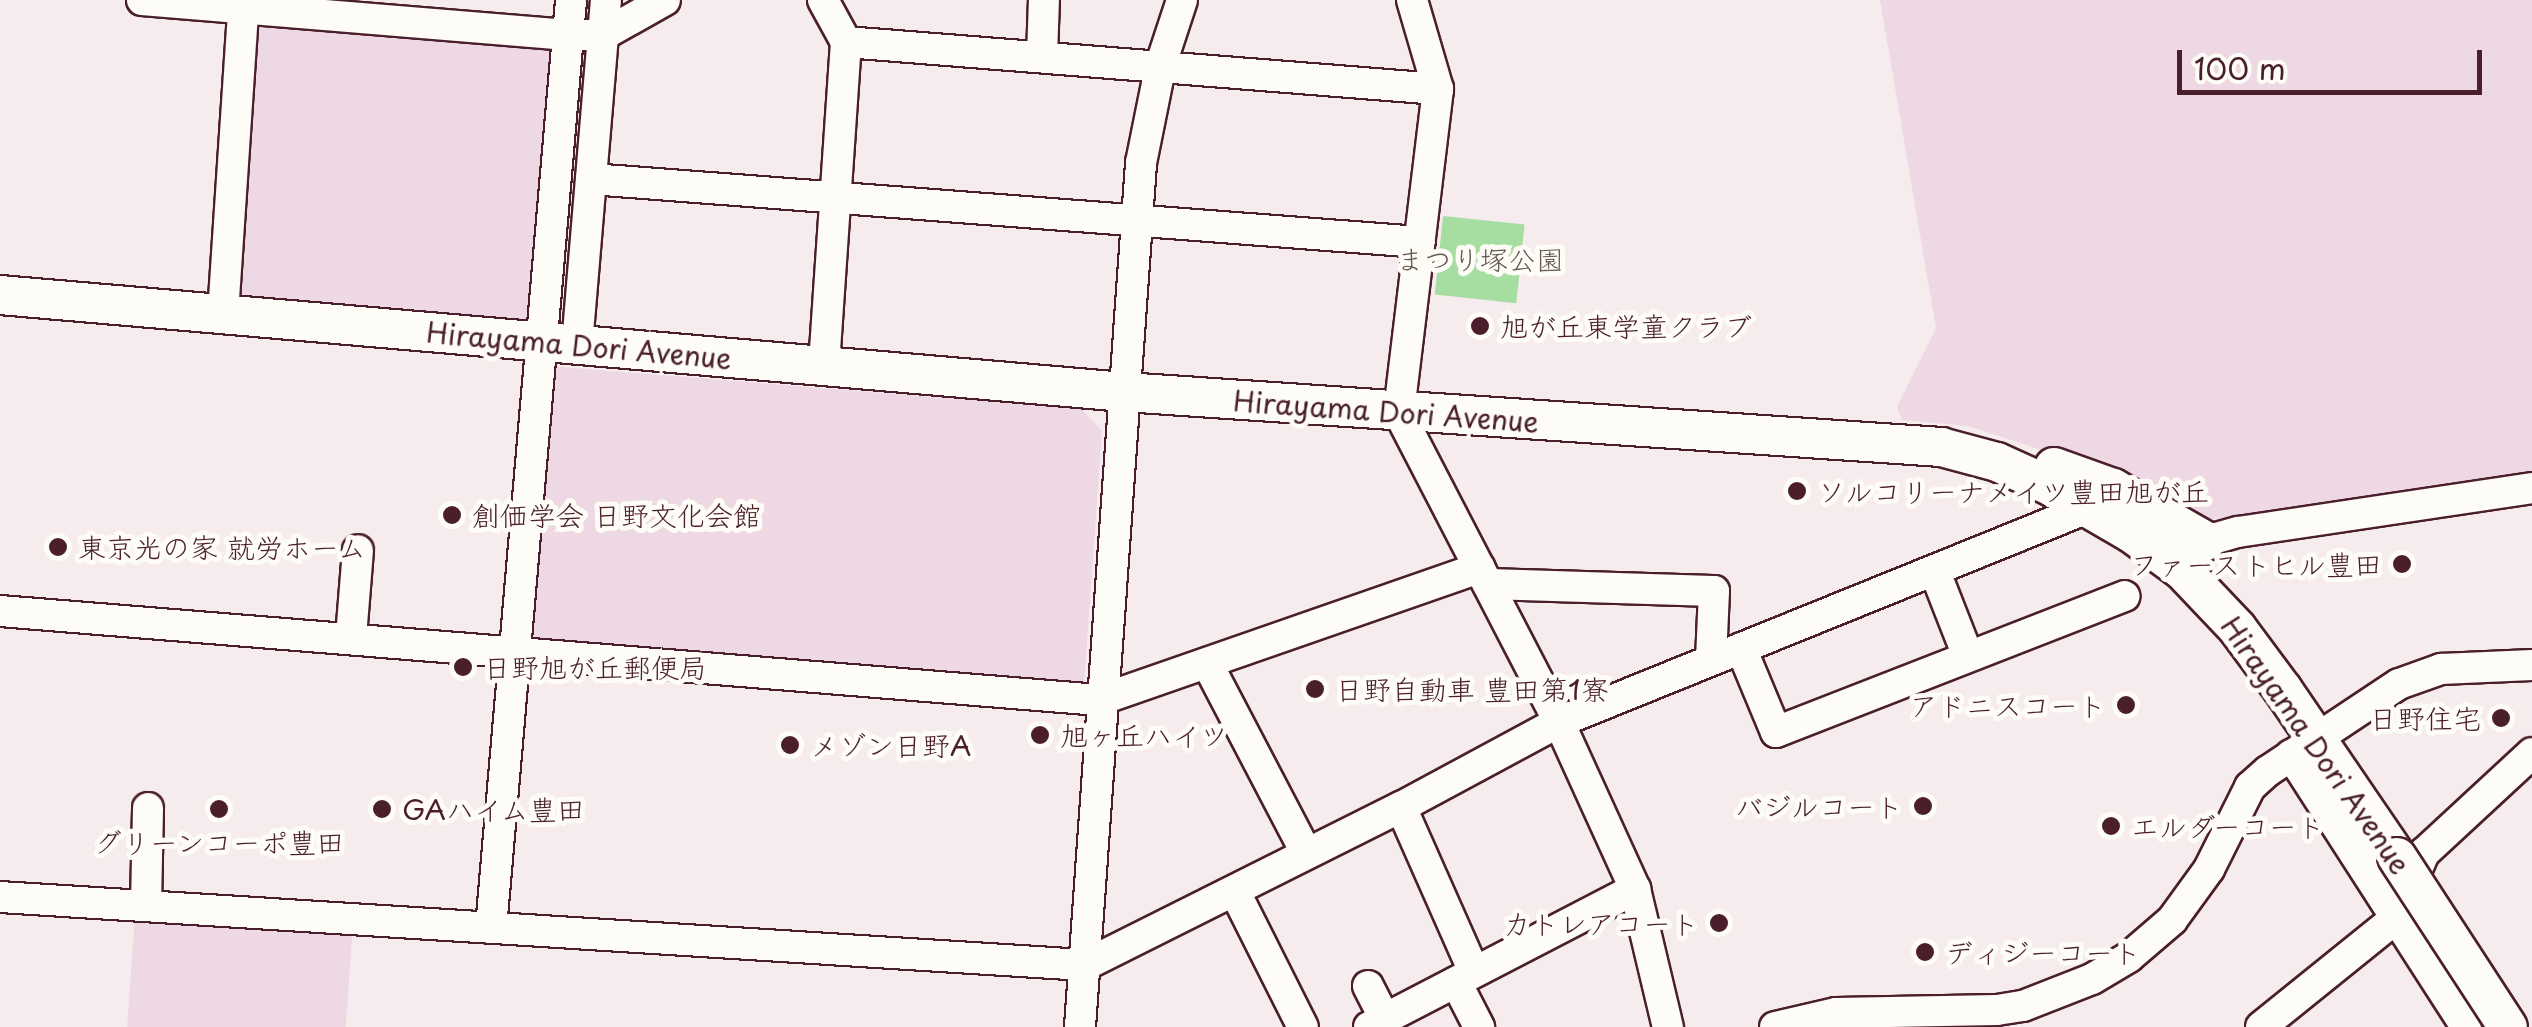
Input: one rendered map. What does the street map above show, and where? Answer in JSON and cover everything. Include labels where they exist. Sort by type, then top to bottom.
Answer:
[{"type":"main road","name":"Hirayama Dori Avenue","points":[[0,295],[1124,392],[1399,413],[1894,442],[1940,447],[1997,462],[2194,555],[2303,747],[2397,857],[2508,1027]]},
{"type":"main road","points":[[1997,462],[2052,466],[2114,488],[2194,555]]},
{"type":"street","points":[[142,0],[568,35],[603,35],[666,0]]},
{"type":"street","points":[[492,928],[571,0]]},
{"type":"street","points":[[577,345],[606,0]]},
{"type":"street","points":[[823,0],[846,42],[824,366]]},
{"type":"street","points":[[1042,56],[1044,0]]},
{"type":"street","points":[[1080,1027],[1136,220],[1145,130],[1182,0]]},
{"type":"street","points":[[1412,0],[1438,90],[1399,413],[1559,722],[1634,889],[1668,1027]]},
{"type":"street","points":[[223,314],[242,8]]},
{"type":"street","points":[[846,42],[1161,64],[1438,90]]},
{"type":"street","points":[[591,179],[1420,242]]},
{"type":"street","points":[[2194,555],[2238,532],[2532,488]]},
{"type":"street","points":[[0,897],[1085,965],[1402,807],[1559,722],[2090,508]]},
{"type":"street","points":[[351,637],[358,550]]},
{"type":"street","points":[[1935,572],[1968,656]]},
{"type":"street","points":[[0,611],[1100,700],[1484,576],[1714,591],[1711,660]]},
{"type":"street","points":[[1742,648],[1776,732],[2124,596]]},
{"type":"street","points":[[1207,663],[1306,852]]},
{"type":"street","points":[[1775,1027],[1836,1013],[1996,1010],[2049,997],[2092,979],[2129,957],[2172,920],[2209,869],[2250,787],[2303,747],[2399,684],[2441,669],[2532,665]]},
{"type":"street","points":[[2303,747],[2396,918],[2466,1027]]},
{"type":"street","points":[[2261,1027],[2297,1015],[2396,918],[2424,852],[2532,753]]},
{"type":"street","points":[[1402,807],[1465,977],[1479,1027]]},
{"type":"street","points":[[146,905],[148,808]]},
{"type":"street","points":[[1368,986],[1376,1023],[1634,889]]},
{"type":"street","points":[[1236,892],[1303,1027]]},
{"type":"shaded area","points":[[1880,0],[2532,0],[2532,472],[2200,521],[2069,459],[1968,426],[1902,420],[1897,407],[1936,328]]},
{"type":"shaded area","points":[[243,9],[557,34],[534,317],[518,320],[224,295]]},
{"type":"shaded area","points":[[536,365],[1082,409],[1102,431],[1083,699],[513,652]]},
{"type":"shaded area","points":[[135,915],[352,930],[346,1027],[127,1027]]},
{"type":"green space","name":"まつり塚公園","points":[[1443,216],[1525,225],[1516,303],[1435,295]]},
{"type":"place","name":"旭が丘東学童クラブ","points":[[1480,326]]},
{"type":"place","name":"ソルコリーナメイツ豊田旭が丘","points":[[1797,491]]},
{"type":"place","name":"創価学会 日野文化会館","points":[[452,515]]},
{"type":"place","name":"東京光の家 就労ホーム","points":[[58,547]]},
{"type":"place","name":"ファーストヒル豊田","points":[[2402,564]]},
{"type":"place","name":"日野旭が丘郵便局","points":[[463,667]]},
{"type":"place","name":"日野自動車 豊田第1寮","points":[[1315,689]]},
{"type":"place","name":"アドニスコート","points":[[2126,705]]},
{"type":"place","name":"日野住宅","points":[[2501,718]]},
{"type":"place","name":"旭ヶ丘ハイツ","points":[[1040,735]]},
{"type":"place","name":"メゾン日野A","points":[[790,745]]},
{"type":"place","name":"バジルコート","points":[[1923,806]]},
{"type":"place","name":"グリーンコーポ豊田","points":[[219,809]]},
{"type":"place","name":"GAハイム豊田","points":[[382,809]]},
{"type":"place","name":"エルダーコート","points":[[2111,826]]},
{"type":"place","name":"カトレアコート","points":[[1719,923]]},
{"type":"place","name":"ディジーコート","points":[[1925,952]]}]
